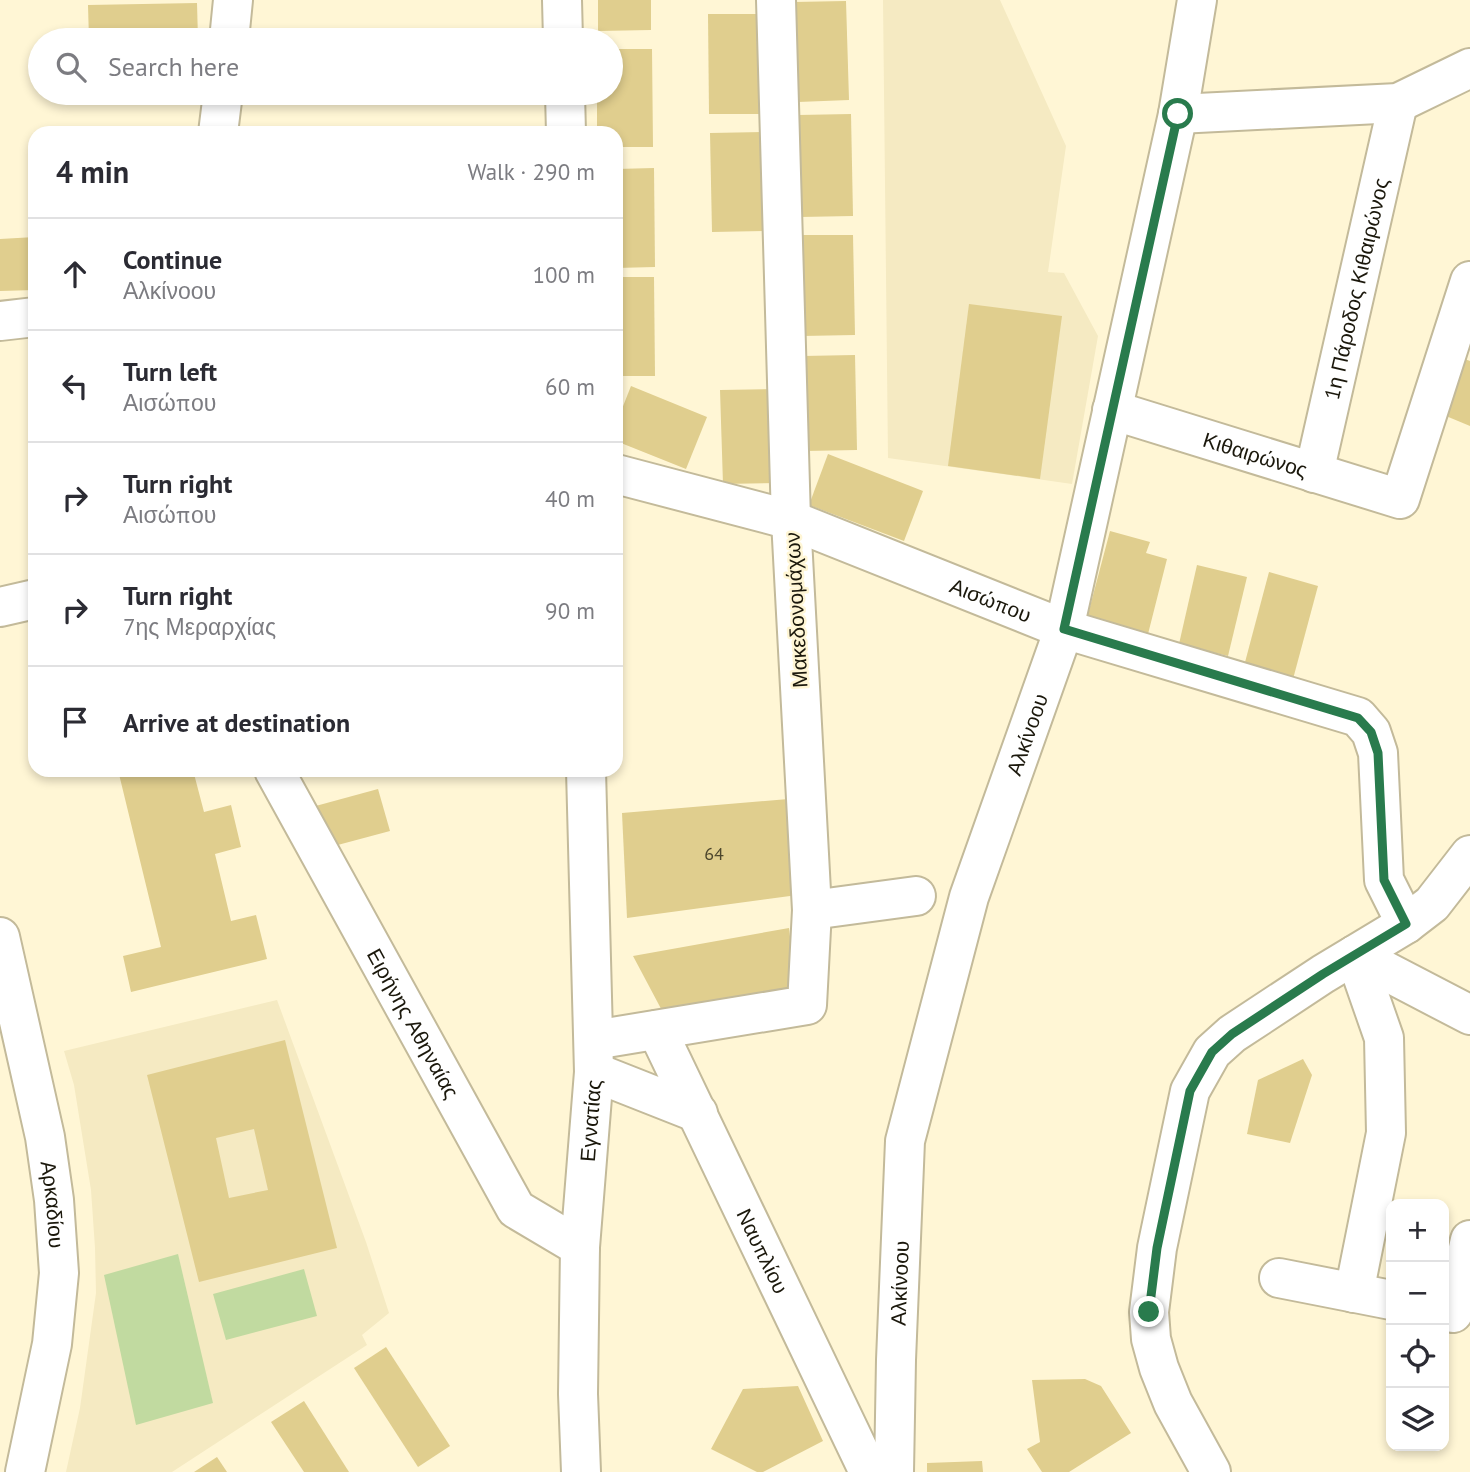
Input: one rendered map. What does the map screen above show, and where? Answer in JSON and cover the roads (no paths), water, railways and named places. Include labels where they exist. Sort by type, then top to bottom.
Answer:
[{"type":"street","points":[[230,28],[233,0]]},
{"type":"street","points":[[562,0],[563,28]]},
{"type":"street","name":"Μακεδονομάχων","points":[[594,1056],[657,1030],[807,1004],[812,910],[791,520],[776,0]]},
{"type":"street","name":"Αλκίνοου","points":[[894,1472],[905,1141],[969,897],[1064,629],[1178,114],[1197,0]]},
{"type":"street","points":[[1178,114],[1398,103],[1470,68]]},
{"type":"street","name":"1η Πάροδος Κιθαιρώνος","points":[[1314,473],[1398,103]]},
{"type":"street","points":[[219,126],[222,105]]},
{"type":"street","points":[[565,105],[566,126]]},
{"type":"street","name":"Κιθαιρώνος","points":[[1112,410],[1400,499],[1470,281]]},
{"type":"street","points":[[0,321],[28,318]]},
{"type":"street","name":"Αισώπου","points":[[623,476],[791,520],[1064,629],[1358,718],[1371,732],[1378,753],[1384,880],[1406,924]]},
{"type":"street","points":[[0,607],[28,601]]},
{"type":"street","name":"Ειρήνης Αθηναίας","points":[[278,777],[516,1209],[580,1247]]},
{"type":"street","name":"Εγνατίας","points":[[581,1472],[578,1394],[580,1247],[594,1056],[586,777]]},
{"type":"street","points":[[1211,1472],[1173,1403],[1158,1368],[1151,1339],[1149,1312],[1157,1248],[1190,1091],[1212,1052],[1232,1034],[1406,924],[1432,904],[1470,855]]},
{"type":"street","points":[[812,910],[916,896]]},
{"type":"street","name":"Αρκαδίου","points":[[0,937],[45,1136],[54,1200],[59,1273],[52,1344],[25,1472]]},
{"type":"street","points":[[1355,955],[1470,1016]]},
{"type":"street","points":[[1354,1293],[1386,1133],[1384,1038],[1355,955]]},
{"type":"street","name":"Ναυπλίου","points":[[657,1030],[869,1472]]},
{"type":"street","points":[[594,1056],[698,1113]]},
{"type":"street","points":[[1456,1314],[1470,1240]]},
{"type":"street","points":[[1279,1278],[1386,1299]]}]
